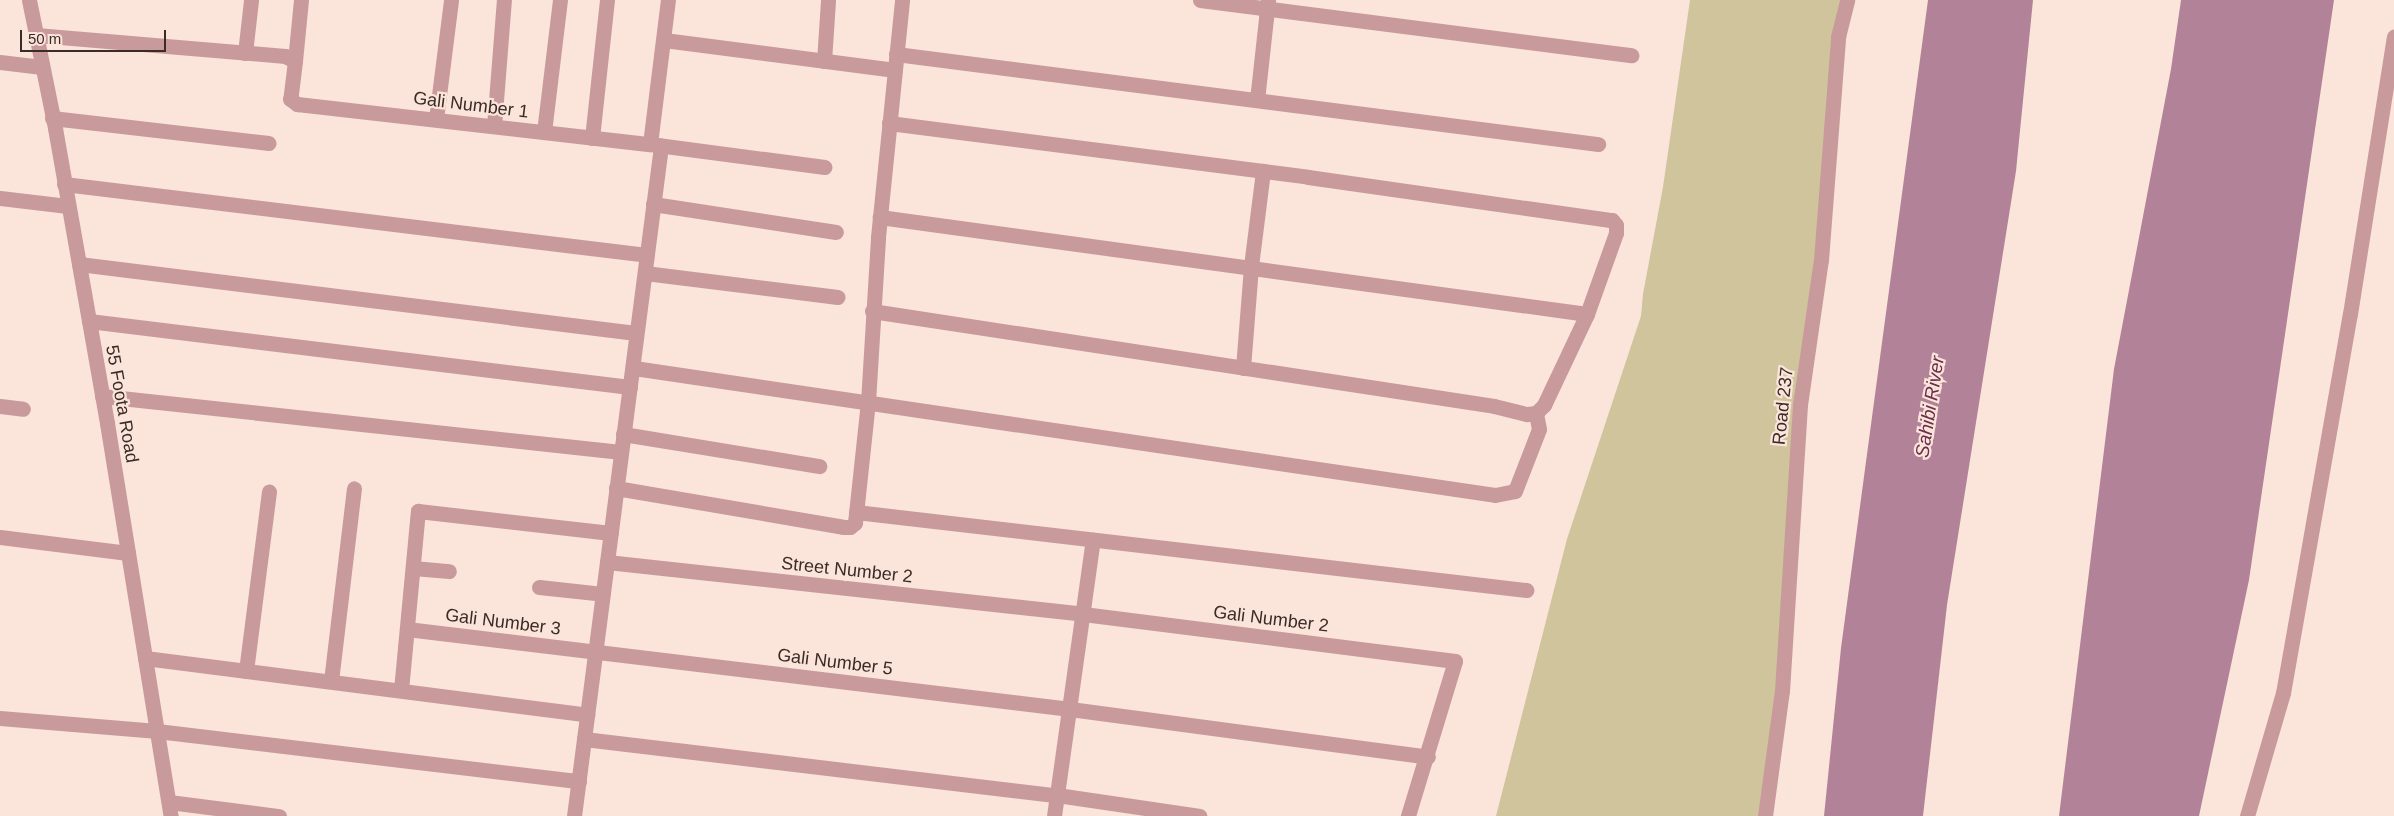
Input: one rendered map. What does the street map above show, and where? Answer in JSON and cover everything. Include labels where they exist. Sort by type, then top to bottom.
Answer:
[{"type":"street","name":"55 Foota Road","points":[[29,0],[79,264],[170,809]]},
{"type":"street","points":[[246,53],[251,0]]},
{"type":"street","points":[[36,35],[285,56],[295,61],[301,0]]},
{"type":"street","points":[[436,119],[451,0]]},
{"type":"street","points":[[494,126],[504,0]]},
{"type":"street","points":[[544,132],[560,0]]},
{"type":"street","points":[[592,138],[607,0]]},
{"type":"street","points":[[574,816],[654,204],[655,145],[668,0]]},
{"type":"street","points":[[824,61],[828,0]]},
{"type":"street","points":[[616,488],[843,527],[850,527],[854,524],[868,402],[872,311],[902,0]]},
{"type":"street","points":[[1200,0],[1267,4],[1632,55]]},
{"type":"street","name":"Road 237","points":[[1765,816],[1782,690],[1800,405],[1821,260],[1838,37],[1847,0]]},
{"type":"street","points":[[1257,100],[1267,4]]},
{"type":"street","points":[[2247,816],[2283,693],[2348,324],[2394,36]]},
{"type":"street","points":[[664,40],[895,70]]},
{"type":"street","points":[[896,54],[1598,144]]},
{"type":"street","name":"Gali Number 1","points":[[295,61],[290,99],[297,104],[655,145],[824,167]]},
{"type":"street","points":[[0,62],[42,66]]},
{"type":"street","points":[[52,118],[269,143]]},
{"type":"street","points":[[872,311],[1494,406],[1528,414],[1536,413],[1544,405],[1587,314],[1616,233],[1616,225],[1612,220],[1263,171],[890,123]]},
{"type":"street","points":[[1243,368],[1251,266],[1263,171]]},
{"type":"street","points":[[64,184],[647,255]]},
{"type":"street","points":[[0,198],[68,206]]},
{"type":"street","points":[[654,204],[836,232]]},
{"type":"street","points":[[880,217],[1251,266],[1587,314]]},
{"type":"street","points":[[79,264],[636,333]]},
{"type":"street","points":[[645,273],[838,297]]},
{"type":"street","points":[[89,322],[630,387]]},
{"type":"street","points":[[634,368],[1495,495],[1515,491],[1539,429],[1536,413]]},
{"type":"street","points":[[102,396],[621,452]]},
{"type":"street","points":[[0,406],[23,409]]},
{"type":"street","points":[[624,434],[819,466]]},
{"type":"street","points":[[330,681],[354,488]]},
{"type":"street","points":[[246,670],[269,491]]},
{"type":"street","points":[[401,690],[418,511],[611,533]]},
{"type":"street","points":[[856,512],[1526,590]]},
{"type":"street","points":[[0,537],[128,553]]},
{"type":"street","points":[[1054,816],[1093,540]]},
{"type":"street","name":"Street Number 2","points":[[607,562],[1083,614]]},
{"type":"street","points":[[413,568],[449,571]]},
{"type":"street","points":[[539,587],[603,594]]},
{"type":"street","name":"Gali Number 2","points":[[1083,614],[1455,661],[1428,757]]},
{"type":"street","name":"Gali Number 3","points":[[407,629],[595,652]]},
{"type":"street","name":"Gali Number 5","points":[[595,652],[1070,709],[1428,757]]},
{"type":"street","points":[[145,658],[587,715]]},
{"type":"street","points":[[0,718],[157,731],[579,781]]},
{"type":"street","points":[[584,740],[1057,795],[1200,816]]},
{"type":"street","points":[[1408,816],[1428,757]]},
{"type":"street","points":[[170,809],[279,816]]},
{"type":"shaded area","points":[[1690,0],[1842,0],[1779,669],[1759,816],[1496,816],[1567,539],[1641,316],[1643,294],[1663,187]]},
{"type":"water","name":"Sahibi River","points":[[1928,0],[2033,0],[2016,171],[1947,605],[1923,816],[1824,816],[1841,648]]},
{"type":"water","points":[[2181,0],[2334,0],[2249,580],[2199,816],[2059,816],[2114,369],[2171,69]]}]
